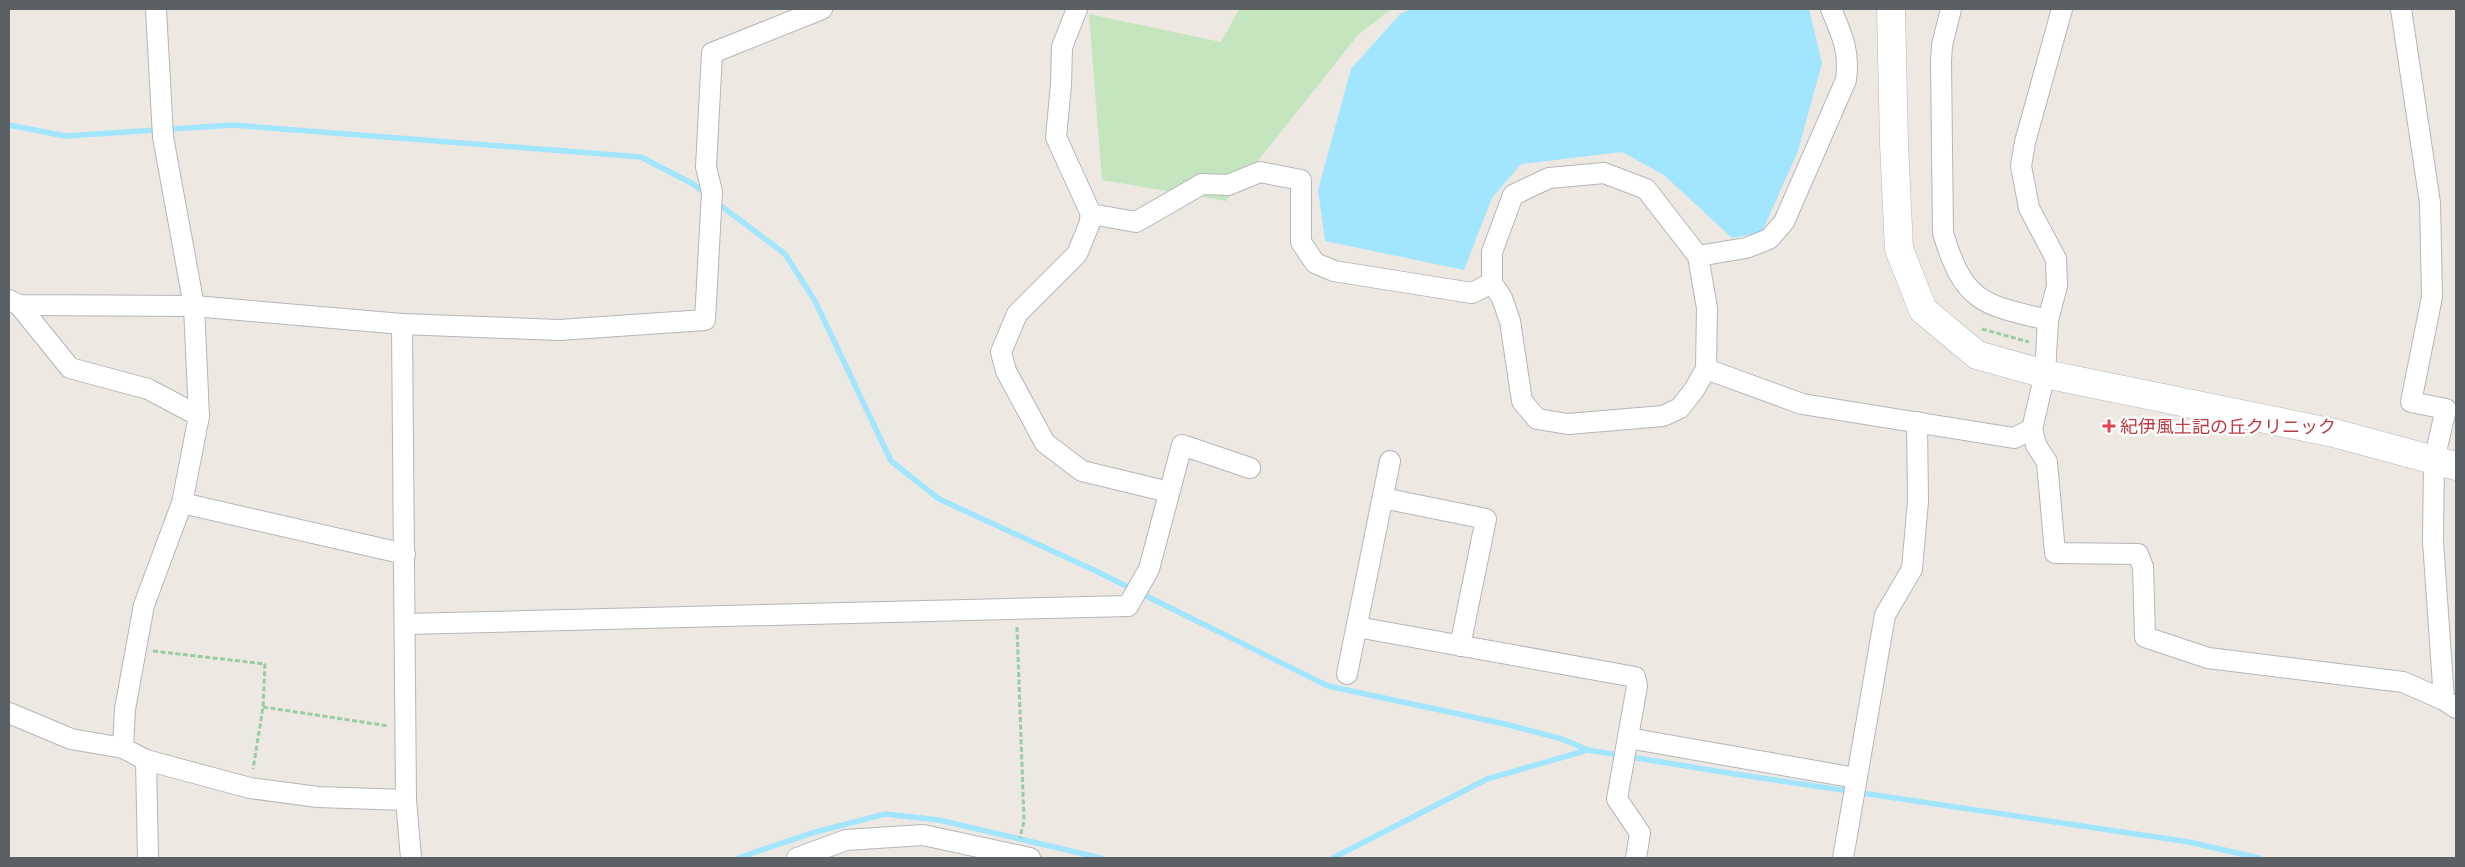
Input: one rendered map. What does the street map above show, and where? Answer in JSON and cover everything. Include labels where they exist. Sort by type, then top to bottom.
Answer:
[{"type":"street","points":[[123,748],[125,710],[144,605],[182,503],[199,416],[194,306],[163,137],[156,9]]},
{"type":"street","points":[[14,302],[194,306],[402,324],[559,330],[705,320],[712,192],[706,167],[712,53],[822,9]]},
{"type":"street","points":[[1077,9],[1062,48],[1056,137],[1090,214],[1089,225],[1076,254],[1017,314],[1001,352],[1006,371],[1045,443],[1082,471],[1169,492]]},
{"type":"street","points":[[1698,256],[1746,248],[1769,239],[1784,222],[1846,80],[1849,60],[1842,34],[1831,9]]},
{"type":"street","points":[[1890,9],[1899,248],[1923,310],[1977,355],[2045,374],[2334,432],[2445,463]]},
{"type":"street","points":[[1952,9],[1942,45],[1941,61],[1944,234],[1950,254],[1957,274],[1968,288],[1985,303],[2048,320]]},
{"type":"street","points":[[2062,9],[2024,142],[2022,166],[2029,208],[2056,259],[2057,286],[2048,320],[2045,374],[2032,429],[2036,445],[2047,462],[2056,553],[2138,554],[2143,566],[2145,637],[2208,658],[2403,682],[2450,704]]},
{"type":"street","points":[[2401,9],[2430,203],[2432,296],[2411,402],[2446,409],[2445,463],[2433,541],[2450,704]]},
{"type":"street","points":[[1090,214],[1136,222],[1202,184],[1228,185],[1260,172],[1301,180],[1301,242],[1315,263],[1334,271],[1472,293],[1492,283]]},
{"type":"street","points":[[1604,172],[1646,189],[1698,256],[1707,308],[1706,369],[1694,390],[1680,408],[1663,416],[1568,424],[1537,419],[1522,401],[1510,321],[1502,298],[1492,283],[1492,252],[1513,194],[1549,178],[1604,172]]},
{"type":"street","points":[[14,302],[70,368],[148,389],[199,416]]},
{"type":"street","points":[[402,324],[406,800],[410,858]]},
{"type":"street","points":[[1706,369],[1802,404],[2014,438],[2032,429]]},
{"type":"street","points":[[1844,858],[1885,615],[1912,569],[1918,501],[1917,422]]},
{"type":"street","points":[[406,624],[1128,606],[1149,569],[1182,445],[1250,468]]},
{"type":"street","points":[[1347,674],[1390,461]]},
{"type":"street","points":[[1383,498],[1486,519],[1460,646]]},
{"type":"street","points":[[182,503],[405,554]]},
{"type":"street","points":[[1357,627],[1635,677],[1637,686],[1617,799],[1640,833],[1636,858]]},
{"type":"street","points":[[9,713],[71,739],[123,748],[146,760],[250,788],[318,797],[406,800]]},
{"type":"street","points":[[1628,738],[1856,778]]},
{"type":"street","points":[[146,760],[148,858]]},
{"type":"street","points":[[797,858],[846,840],[924,835],[1030,858]]},
{"type":"path","points":[[1017,610],[1024,822]]},
{"type":"path","points":[[135,649],[265,664],[263,707],[250,788]]},
{"type":"path","points":[[263,707],[406,729]]},
{"type":"green space","points":[[1239,9],[1391,9],[1358,35],[1226,201],[1102,180],[1089,14],[1221,42]]},
{"type":"water","points":[[1412,9],[1809,9],[1822,63],[1798,151],[1762,232],[1732,238],[1664,175],[1622,152],[1521,164],[1492,198],[1464,270],[1325,241],[1318,190],[1351,69],[1401,13]]},
{"type":"waterway","points":[[9,125],[65,136],[233,125],[641,157],[693,184],[707,195]]},
{"type":"waterway","points":[[716,202],[785,254],[815,301],[891,461],[939,499],[1096,571],[1328,686],[1505,724],[1562,739],[1588,750],[2189,842],[2259,858]]},
{"type":"waterway","points":[[1333,858],[1487,779],[1588,750]]},
{"type":"waterway","points":[[738,858],[812,833],[885,814],[939,820],[1101,858]]},
{"type":"place","name":"紀伊風土記の丘クリニック","points":[[2109,426]]}]
